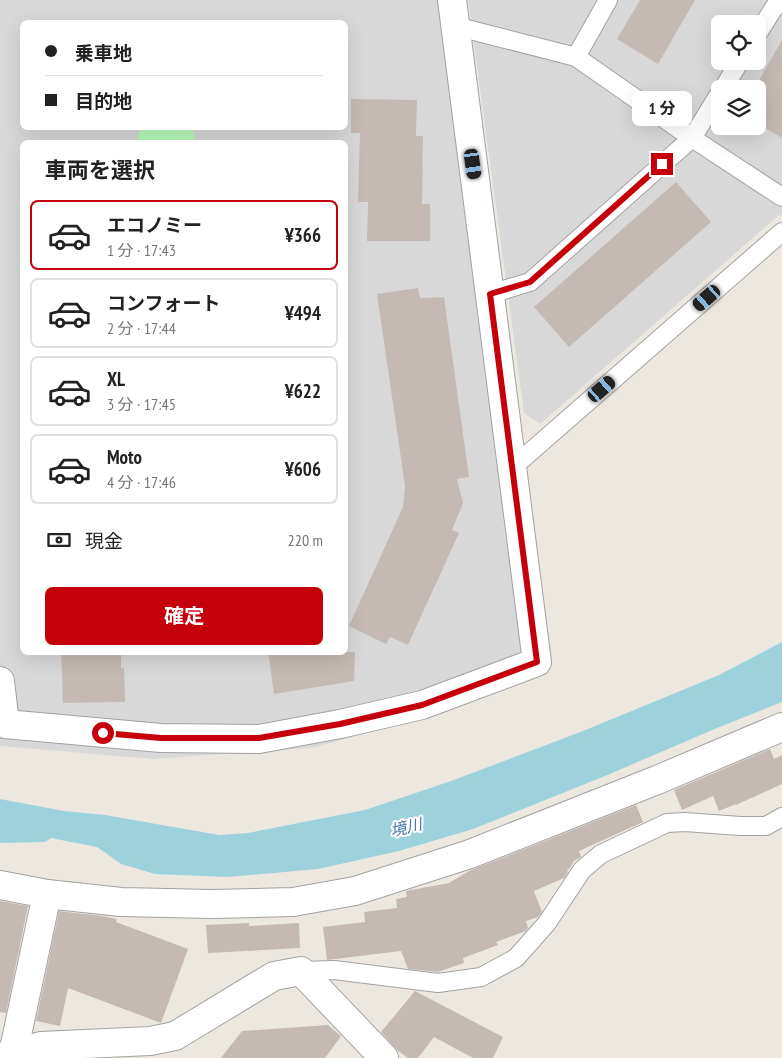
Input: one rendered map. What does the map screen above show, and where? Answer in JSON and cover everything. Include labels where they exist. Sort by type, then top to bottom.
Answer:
[{"type":"street","points":[[0,681],[5,724],[161,738],[259,738],[340,724],[422,705],[537,662],[453,13]]},
{"type":"street","points":[[0,885],[47,894],[120,902],[212,904],[293,902],[355,891],[470,854],[657,780],[782,727]]},
{"type":"street","points":[[6,1056],[47,894]]},
{"type":"street","points":[[6,1056],[41,1046],[150,1041],[176,1036],[274,976],[301,971],[384,1058]]},
{"type":"lane","points":[[576,57],[608,0]]},
{"type":"lane","points":[[766,20],[778,0]]},
{"type":"lane","points":[[453,13],[576,57],[692,138],[782,197]]},
{"type":"lane","points":[[490,294],[530,282],[692,138],[711,107]]},
{"type":"lane","points":[[512,468],[782,232]]},
{"type":"lane","points":[[301,971],[334,970],[438,983],[481,977],[516,958],[547,923],[582,870],[601,854],[667,823],[684,822],[766,826],[782,817]]},
{"type":"shaded area","points":[[0,0],[448,0],[500,305],[524,683],[429,717],[311,748],[153,759],[0,746]]},
{"type":"shaded area","points":[[468,0],[782,0],[782,216],[779,215],[540,424],[524,413]]},
{"type":"green space","points":[[140,130],[193,130],[195,140],[137,140]]},
{"type":"water","name":"境川","points":[[782,642],[782,702],[473,829],[399,851],[318,869],[227,877],[155,874],[121,864],[97,847],[51,838],[45,842],[0,843],[0,799],[219,835],[248,833],[365,810],[454,780],[583,731],[719,675]]},
{"type":"building","points":[[640,0],[695,0],[658,64],[617,39]]},
{"type":"building","points":[[782,40],[782,138],[766,129],[766,80],[759,80]]},
{"type":"building","points":[[351,99],[417,100],[416,136],[423,136],[422,204],[430,204],[430,241],[367,241],[368,202],[358,202],[360,133],[351,133]]},
{"type":"building","points":[[676,182],[711,222],[569,347],[534,307]]},
{"type":"building","points":[[418,288],[420,298],[444,297],[469,477],[457,479],[463,503],[452,530],[459,533],[408,645],[390,637],[386,644],[349,626],[403,507],[405,486],[377,294]]},
{"type":"building","points":[[348,652],[355,652],[354,681],[274,694],[268,655],[348,655]]},
{"type":"building","points":[[61,655],[121,655],[121,668],[124,668],[125,702],[63,703]]},
{"type":"building","points":[[770,749],[774,759],[782,755],[782,784],[719,811],[713,796],[682,810],[674,790]]},
{"type":"building","points":[[636,805],[643,822],[579,851],[581,857],[574,861],[564,878],[534,891],[542,912],[538,917],[526,921],[528,928],[526,931],[496,942],[498,945],[463,958],[464,963],[438,972],[408,969],[401,951],[327,960],[323,927],[365,922],[364,912],[397,908],[396,899],[407,897],[406,891],[449,883],[469,871]]},
{"type":"building","points":[[0,901],[28,906],[6,1013],[0,1012]]},
{"type":"building","points":[[59,911],[117,919],[116,922],[188,949],[161,1023],[68,988],[60,1026],[36,1021]]},
{"type":"building","points":[[249,923],[249,926],[299,923],[300,948],[208,953],[206,925]]},
{"type":"building","points":[[415,991],[503,1037],[493,1058],[473,1058],[434,1037],[418,1058],[408,1058],[396,1049],[381,1032]]},
{"type":"building","points":[[328,1025],[341,1036],[325,1058],[221,1058],[242,1031]]},
{"type":"route","points":[[103,733],[161,738],[259,738],[340,724],[422,705],[537,662],[490,294],[530,282],[662,164]]}]
